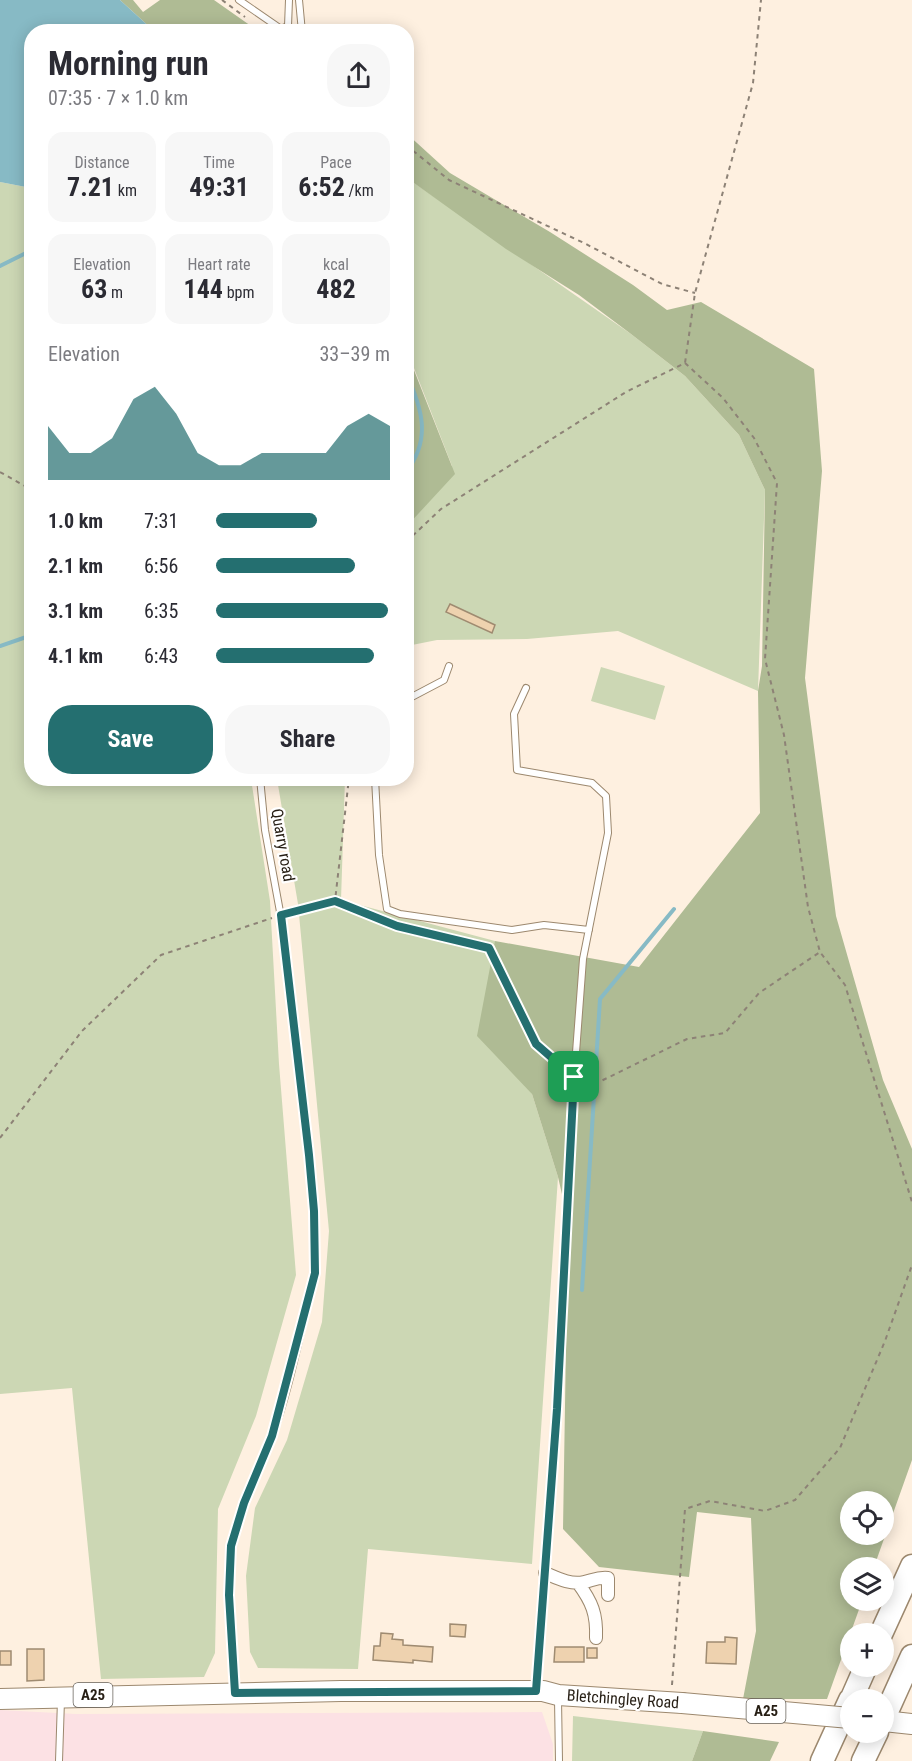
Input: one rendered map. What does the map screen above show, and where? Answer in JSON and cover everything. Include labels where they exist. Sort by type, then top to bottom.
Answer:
[{"type":"highway","points":[[886,1623],[912,1566]]},
{"type":"highway","points":[[894,1697],[912,1656]]},
{"type":"highway","points":[[822,1761],[840,1722]]},
{"type":"highway","points":[[863,1761],[872,1743]]},
{"type":"main road","name":"Bletchingley Road","points":[[0,1698],[235,1693],[536,1691],[558,1695],[840,1717]]},
{"type":"main road","points":[[894,1721],[912,1724]]},
{"type":"street","points":[[545,1573],[566,1582],[578,1583],[598,1577],[608,1578],[608,1595]]},
{"type":"street","points":[[578,1583],[591,1600],[597,1615],[596,1638]]},
{"type":"lane","points":[[239,0],[274,24]]},
{"type":"lane","points":[[289,0],[289,24]]},
{"type":"lane","points":[[299,0],[301,24]]},
{"type":"lane","points":[[414,696],[444,680],[449,666]]},
{"type":"lane","points":[[526,688],[514,714],[517,770],[592,783],[606,796],[608,833],[583,958],[574,1077],[557,1409],[536,1691]]},
{"type":"lane","name":"Quarry road","points":[[235,1693],[229,1595],[231,1546],[244,1503],[272,1436],[315,1273],[314,1211],[309,1155],[281,915],[265,830],[261,786]]},
{"type":"lane","points":[[375,786],[379,855],[387,909],[400,914],[512,930],[544,925],[589,930]]},
{"type":"lane","points":[[558,1695],[559,1761]]},
{"type":"lane","points":[[60,1761],[61,1696]]},
{"type":"path","points":[[685,363],[695,293],[753,83],[761,0]]},
{"type":"path","points":[[414,152],[449,180],[584,243],[662,284],[695,293]]},
{"type":"path","points":[[414,534],[441,509],[626,392],[685,363]]},
{"type":"path","points":[[685,363],[723,398],[754,438],[777,483],[765,659],[784,735],[808,907],[820,952],[845,985],[912,1203]]},
{"type":"path","points":[[0,472],[24,486]]},
{"type":"path","points":[[335,901],[348,786]]},
{"type":"path","points":[[0,1138],[82,1031],[161,955],[281,915],[335,901],[397,926],[489,948],[536,1044],[574,1077],[601,1081],[687,1039],[725,1033],[759,993],[820,952]]},
{"type":"path","points":[[677,1703],[685,1509],[710,1502],[765,1511],[795,1500],[840,1448],[885,1341],[912,1265]]},
{"type":"shaded area","points":[[0,1710],[76,1714],[542,1712],[553,1744],[553,1761],[0,1761]]},
{"type":"green space","points":[[120,0],[133,0],[143,12],[160,0],[214,0],[248,24],[146,24]]},
{"type":"green space","points":[[414,140],[450,173],[550,232],[633,285],[667,310],[701,302],[814,369],[822,471],[805,678],[836,916],[883,1080],[912,1149],[912,1460],[894,1511],[894,1491],[840,1491],[840,1545],[882,1545],[878,1557],[840,1557],[840,1611],[858,1611],[854,1623],[840,1623],[840,1663],[827,1699],[743,1699],[756,1631],[751,1518],[697,1512],[689,1577],[599,1567],[563,1529],[568,1220],[558,1177],[532,1094],[477,1036],[495,941],[639,967],[760,813],[758,691],[762,666],[765,490],[739,435],[685,376],[579,295],[506,249],[414,183]]},
{"type":"green space","points":[[0,182],[24,187],[24,786],[252,786],[270,901],[279,1064],[296,1275],[256,1416],[218,1509],[215,1653],[204,1677],[101,1679],[72,1388],[0,1394]]},
{"type":"green space","points":[[414,183],[631,334],[685,376],[739,435],[765,490],[758,691],[618,631],[527,639],[437,640],[414,645],[414,512],[452,466],[414,368]]},
{"type":"green space","points":[[414,370],[455,474],[414,518]]},
{"type":"green space","points":[[601,667],[665,686],[655,720],[591,701]]},
{"type":"green space","points":[[278,786],[345,786],[341,900],[495,941],[532,1094],[558,1177],[532,1564],[368,1549],[358,1669],[258,1668],[250,1652],[246,1576],[255,1508],[287,1440],[322,1322],[329,1231],[298,904]]},
{"type":"green space","points":[[573,1716],[703,1731],[692,1761],[572,1761]]},
{"type":"green space","points":[[703,1731],[779,1742],[770,1761],[692,1761]]},
{"type":"water","points":[[0,0],[120,0],[146,24],[24,24],[24,187],[0,182]]},
{"type":"building","points":[[450,604],[495,625],[492,633],[446,612]]},
{"type":"building","points":[[450,1624],[466,1625],[465,1637],[450,1636]]},
{"type":"building","points":[[381,1633],[393,1634],[392,1639],[403,1640],[403,1645],[433,1647],[432,1662],[373,1660],[374,1646],[380,1646]]},
{"type":"building","points":[[725,1637],[737,1638],[736,1664],[706,1663],[707,1642],[725,1642]]},
{"type":"building","points":[[555,1647],[584,1647],[584,1662],[554,1662]]},
{"type":"building","points":[[587,1648],[597,1648],[597,1658],[587,1658]]},
{"type":"building","points":[[27,1649],[44,1649],[44,1680],[27,1681]]},
{"type":"building","points":[[0,1651],[11,1651],[11,1665],[0,1665]]},
{"type":"waterway","points":[[0,266],[24,254]]},
{"type":"waterway","points":[[414,394],[422,423],[422,435],[414,460]]},
{"type":"waterway","points":[[0,646],[24,638]]},
{"type":"waterway","points":[[582,1290],[600,999],[674,909]]},
{"type":"route","points":[[335,901],[397,926],[489,948],[536,1044],[563,1065],[574,1077],[557,1409],[536,1691],[235,1693],[229,1595],[231,1546],[244,1503],[272,1436],[315,1273],[314,1211],[309,1155],[281,915],[335,901]]}]
